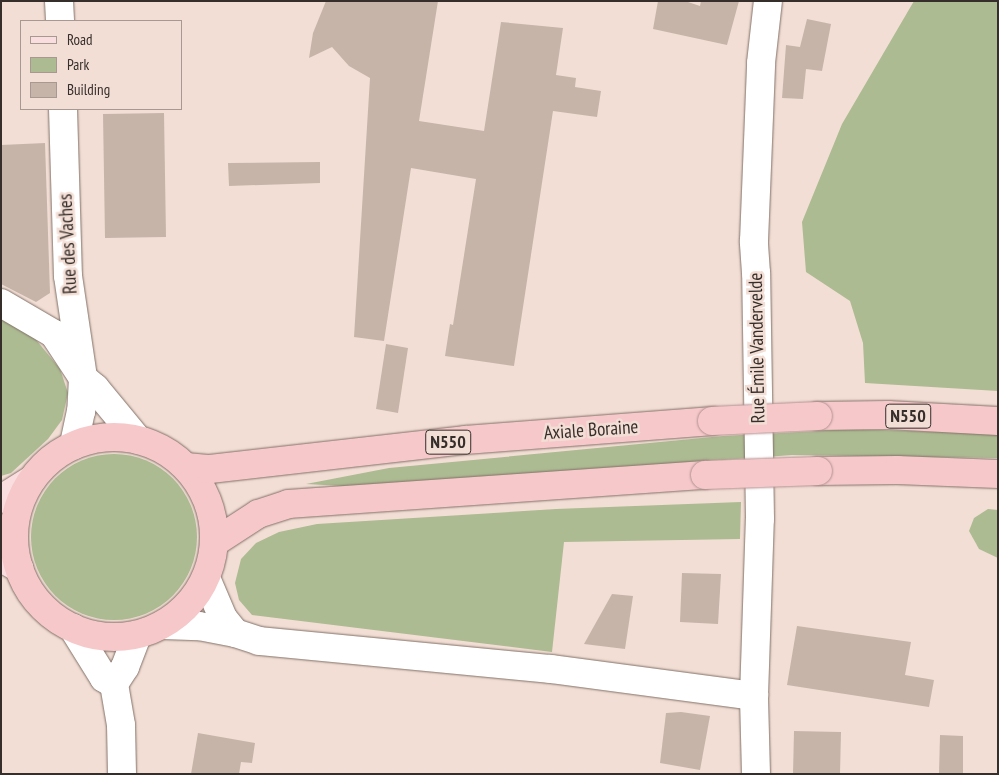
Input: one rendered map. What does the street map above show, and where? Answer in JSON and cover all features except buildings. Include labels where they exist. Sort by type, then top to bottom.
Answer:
[{"type":"highway","name":"Axiale Boraine","points":[[186,467],[210,469],[466,440],[712,421],[888,415],[998,420]]},
{"type":"highway","points":[[110,437],[138,440],[164,450],[186,467],[202,489],[210,506],[215,542],[206,578],[185,608],[163,625],[137,634],[109,637],[74,628],[43,608],[10,563],[15,550],[15,523],[23,496],[32,480],[51,460],[74,446],[110,437]]},
{"type":"highway","points":[[215,542],[258,514],[288,504],[705,475],[897,470],[998,474]]},
{"type":"main road","points":[[1,499],[32,480]]},
{"type":"street","points":[[59,1],[60,20]]},
{"type":"street","name":"Rue Émile Vandervelde","points":[[750,768],[760,519],[754,232],[761,63],[768,1]]},
{"type":"street","name":"Rue des Vaches","points":[[63,110],[68,276],[83,378],[81,410],[74,446]]},
{"type":"street","points":[[1,303],[54,334],[83,378],[95,388],[138,440]]},
{"type":"street","points":[[206,578],[223,618],[235,633]]},
{"type":"street","points":[[163,625],[199,626],[235,633],[259,641],[551,669],[754,696]]},
{"type":"street","points":[[74,628],[104,678],[114,684]]},
{"type":"street","points":[[122,774],[121,725],[114,684],[125,667],[137,634]]},
{"type":"green space","points":[[914,1],[998,1],[998,391],[865,383],[863,343],[850,301],[806,272],[802,222],[842,124]]},
{"type":"green space","points":[[1,317],[33,336],[60,369],[68,393],[62,420],[48,439],[11,473],[1,476]]},
{"type":"green space","points":[[853,429],[998,434],[998,458],[792,455],[361,487],[306,484],[389,468],[723,436]]},
{"type":"green space","points":[[122,454],[138,457],[153,463],[173,478],[191,505],[196,521],[196,553],[191,569],[173,596],[153,611],[138,617],[106,620],[90,617],[75,611],[50,590],[40,576],[34,561],[31,529],[34,513],[40,498],[61,473],[75,463],[90,457]]},
{"type":"green space","points":[[741,502],[740,539],[564,542],[552,652],[252,615],[239,600],[235,583],[241,559],[256,543],[279,532],[317,524],[556,509]]},
{"type":"green space","points":[[988,509],[998,510],[998,558],[979,549],[969,531],[974,518]]}]
